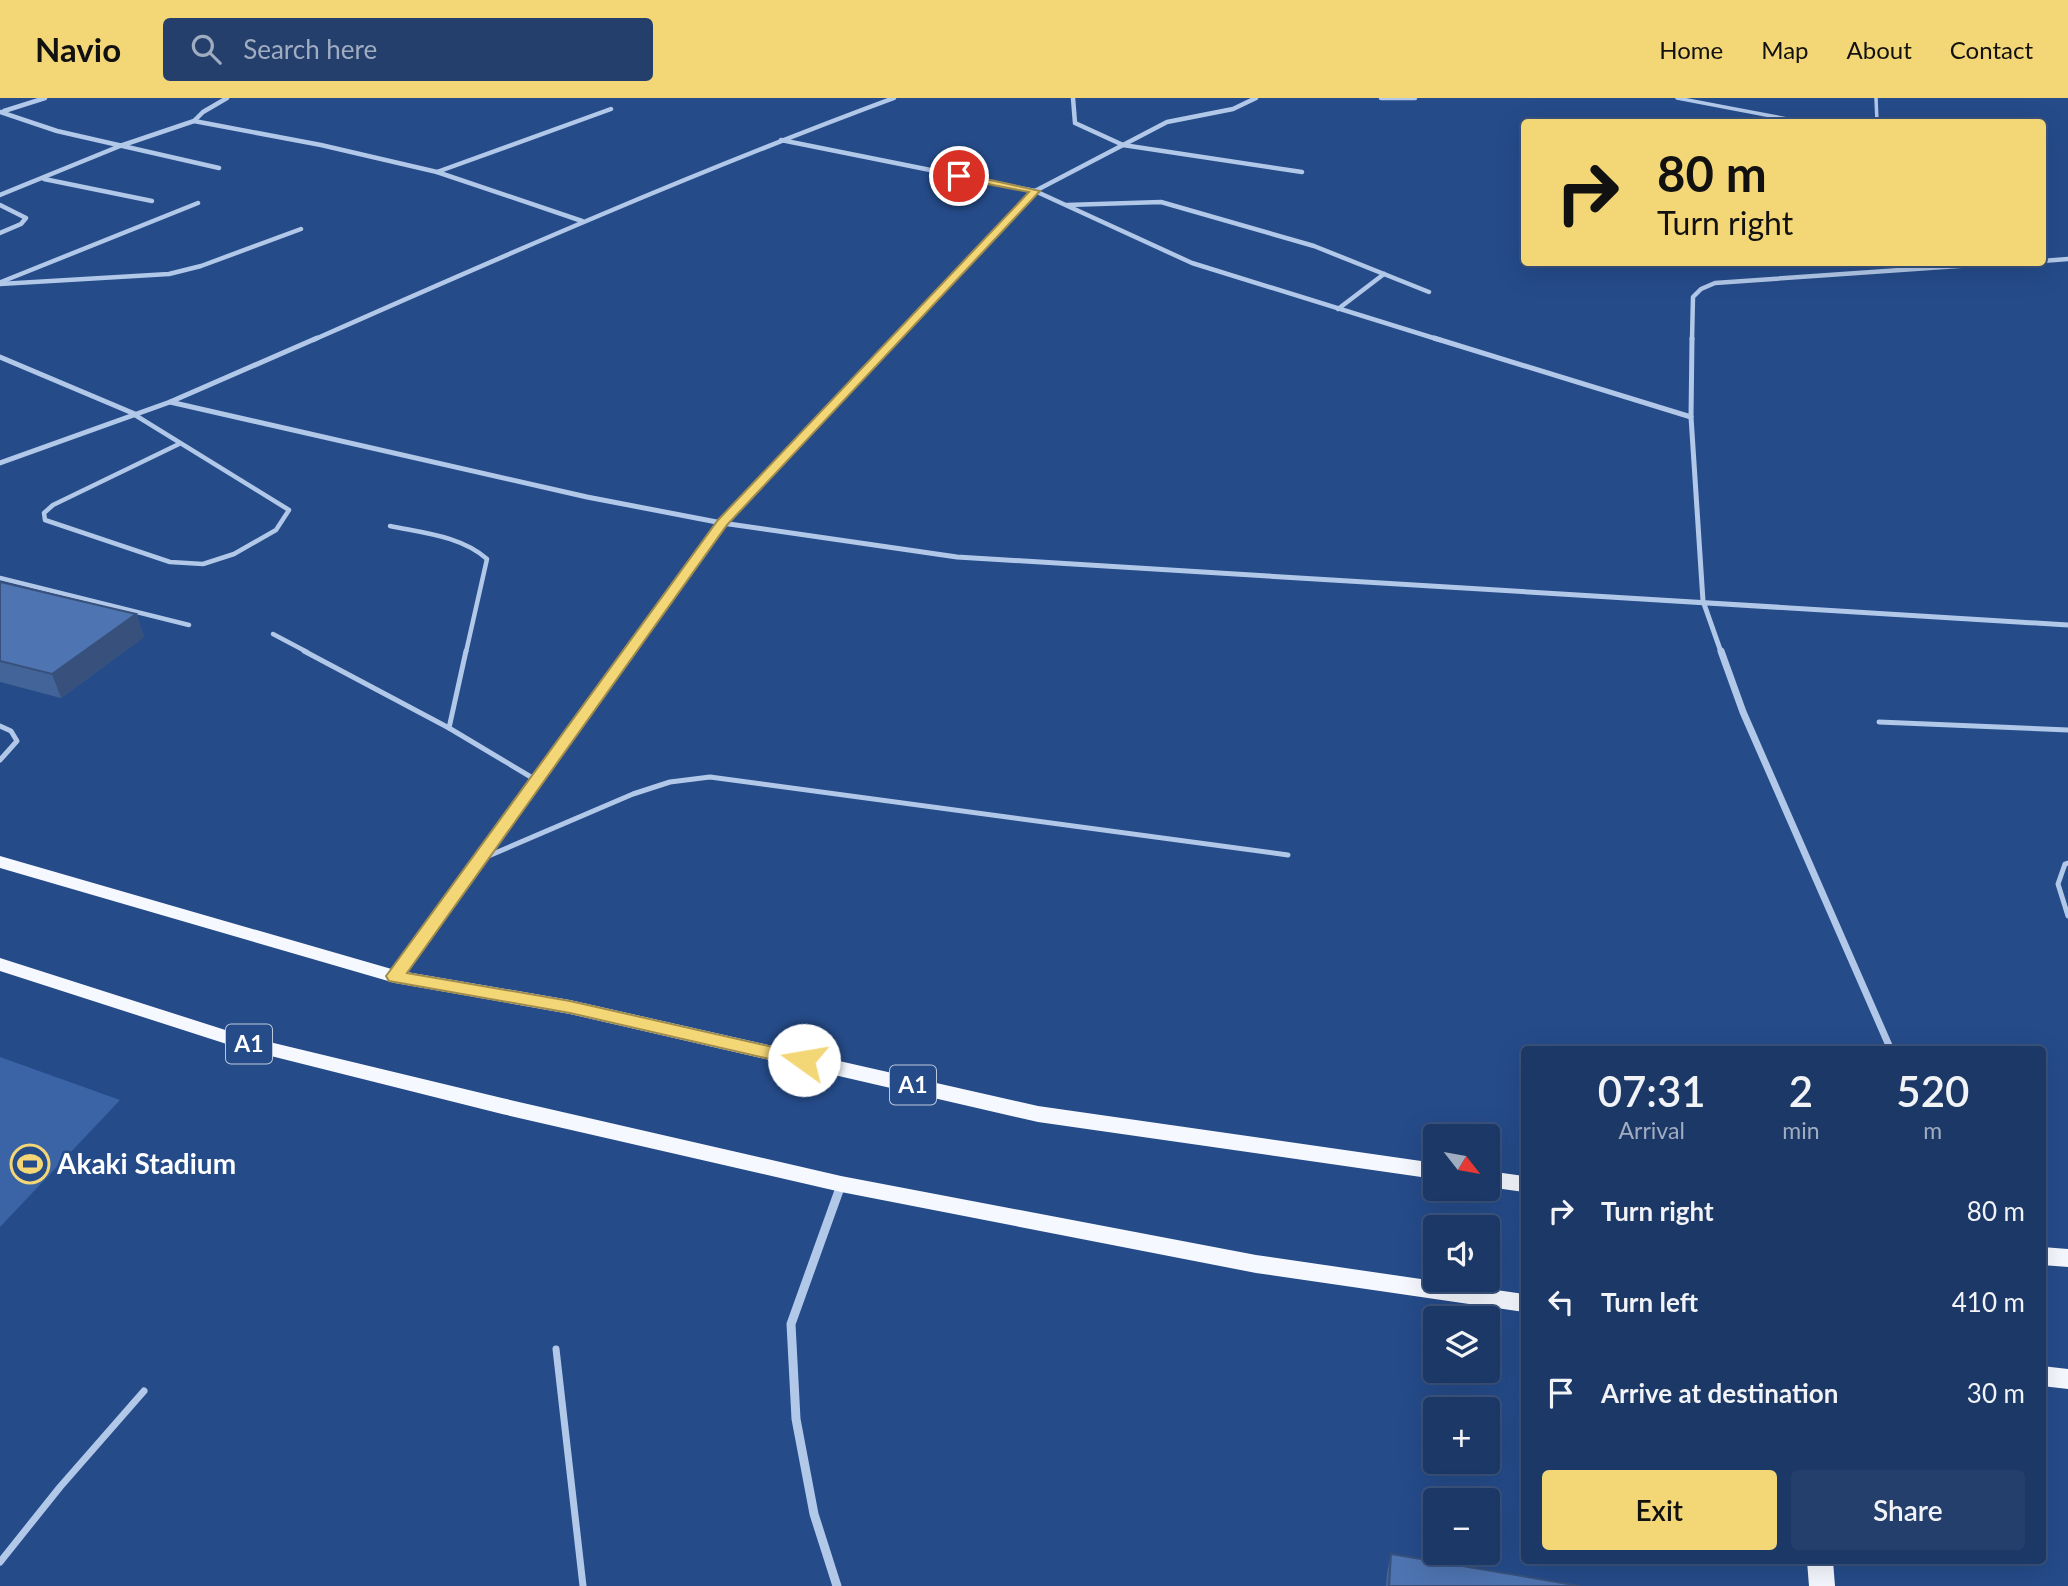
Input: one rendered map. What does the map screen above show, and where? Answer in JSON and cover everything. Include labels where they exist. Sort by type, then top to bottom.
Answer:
[{"type":"main road","name":"A1","points":[[0,862],[395,976],[570,1007],[1038,1114],[1423,1169]]},
{"type":"main road","name":"A1","points":[[0,964],[239,1041],[502,1106],[841,1184],[1256,1264],[1521,1303]]},
{"type":"main road","points":[[1500,1181],[1521,1184]]},
{"type":"main road","points":[[2046,1256],[2068,1258]]},
{"type":"main road","points":[[2046,1376],[2068,1379]]},
{"type":"main road","points":[[1820,1564],[1822,1586]]},
{"type":"street","points":[[1,112],[45,98]]},
{"type":"street","points":[[0,195],[120,146],[194,121],[203,112],[227,98]]},
{"type":"street","points":[[0,463],[170,402],[583,221],[781,140],[894,98]]},
{"type":"street","points":[[1084,98],[1074,100],[1074,123],[1123,145],[1302,172]]},
{"type":"street","points":[[395,976],[722,523],[1035,191],[1180,118],[1233,109],[1256,98]]},
{"type":"street","points":[[1381,98],[1415,98]]},
{"type":"street","points":[[436,172],[611,109]]},
{"type":"street","points":[[1,112],[57,131],[219,168]]},
{"type":"street","points":[[194,121],[321,145],[436,172],[583,221]]},
{"type":"street","points":[[781,140],[1035,191],[1192,263],[1691,417]]},
{"type":"street","points":[[43,179],[152,201]]},
{"type":"street","points":[[1066,205],[1161,202],[1261,228],[1429,292]]},
{"type":"street","points":[[0,283],[58,257],[198,203]]},
{"type":"street","points":[[0,205],[26,218],[21,224],[0,233]]},
{"type":"street","points":[[0,283],[169,274],[201,266],[301,229]]},
{"type":"street","points":[[2046,261],[2068,259]]},
{"type":"street","points":[[1890,1046],[1743,712],[1703,601],[1691,417],[1693,297],[1698,289],[1710,284],[1960,266]]},
{"type":"street","points":[[1338,309],[1384,274]]},
{"type":"street","points":[[0,358],[135,415]]},
{"type":"street","points":[[170,402],[587,497],[722,523],[1008,562],[1703,601],[2068,625]]},
{"type":"street","points":[[837,1586],[814,1514],[796,1419],[791,1324],[841,1184]]},
{"type":"lane","points":[[1677,98],[1787,119]]},
{"type":"lane","points":[[1875,98],[1877,119]]},
{"type":"lane","points":[[135,415],[289,510],[276,530],[234,554],[203,564],[187,565],[170,562],[45,520],[44,513],[53,505],[179,444]]},
{"type":"lane","points":[[390,526],[467,545],[480,550],[487,559],[449,728]]},
{"type":"lane","points":[[0,578],[189,625]]},
{"type":"lane","points":[[273,634],[449,728],[536,780]]},
{"type":"lane","points":[[1879,722],[2068,730]]},
{"type":"lane","points":[[0,726],[11,731],[16,741],[0,760]]},
{"type":"lane","points":[[476,861],[633,794],[670,782],[710,777],[1288,855]]},
{"type":"lane","points":[[2068,863],[2065,864],[2058,884],[2068,916]]},
{"type":"lane","points":[[556,1349],[583,1586]]},
{"type":"lane","points":[[0,1562],[60,1487],[144,1391]]},
{"type":"shaded area","name":"Akaki Stadium","points":[[0,1057],[120,1100],[0,1227]]},
{"type":"building","points":[[0,582],[136,614],[52,674],[0,661]]},
{"type":"building","points":[[1391,1554],[1423,1559],[1423,1565],[1456,1565],[1580,1586],[1389,1586]]},
{"type":"place","name":"Akaki Stadium","points":[[30,1164]]},
{"type":"route","points":[[804,1060],[570,1007],[395,976],[722,523],[1035,191],[959,176]]}]
